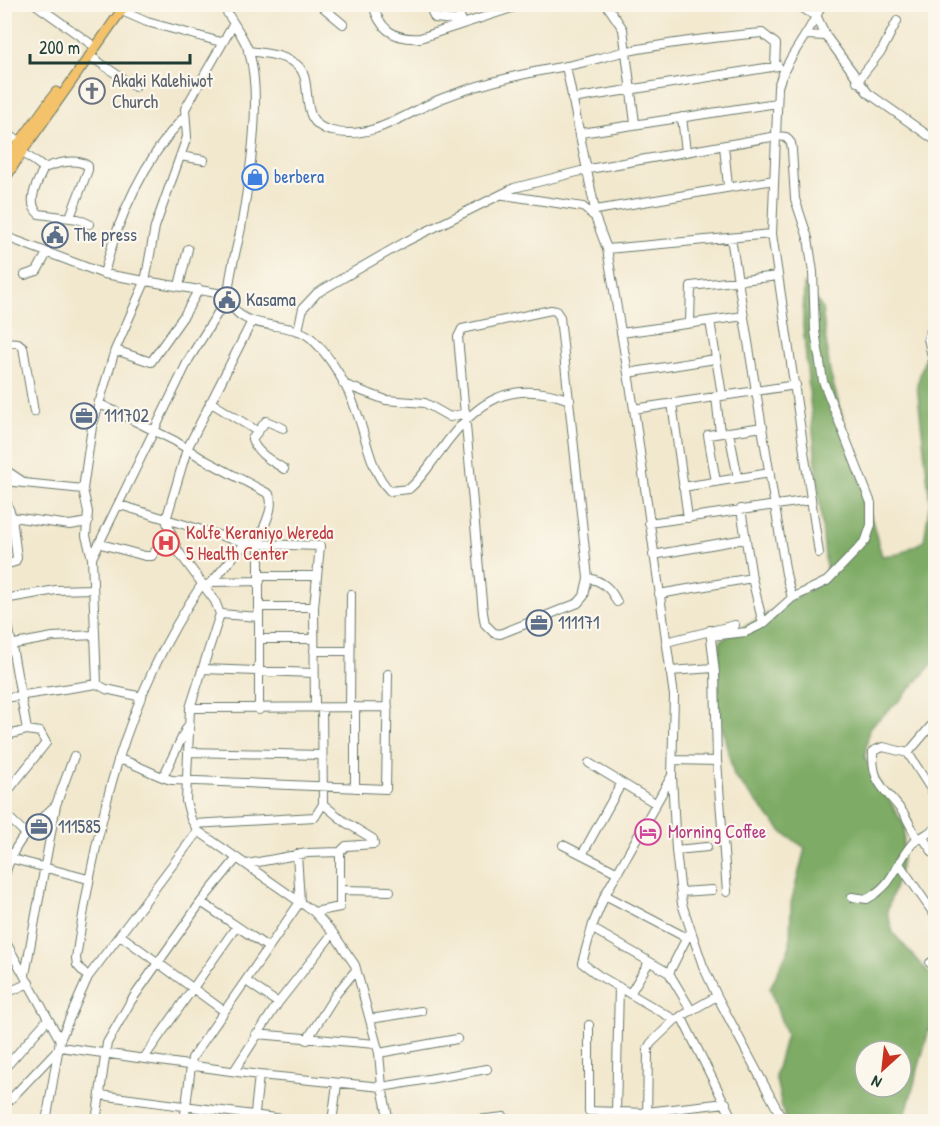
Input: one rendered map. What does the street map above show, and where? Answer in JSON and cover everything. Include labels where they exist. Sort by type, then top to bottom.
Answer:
[{"type":"main road","points":[[5,163],[91,44],[122,7]]},
{"type":"main road","points":[[4,181],[122,7]]},
{"type":"street","points":[[35,4],[91,44]]},
{"type":"street","points":[[92,558],[120,505],[189,359],[229,295],[254,130],[254,106],[248,51],[222,4]]},
{"type":"street","points":[[320,4],[343,24]]},
{"type":"street","points":[[373,4],[381,27],[399,37],[420,38],[463,22],[524,4]]},
{"type":"street","points":[[435,4],[432,12],[435,18],[463,22]]},
{"type":"street","points":[[456,4],[463,22]]},
{"type":"street","points":[[606,4],[624,38],[635,123]]},
{"type":"street","points":[[796,4],[817,17],[826,36],[857,82],[891,112],[936,141]]},
{"type":"street","points":[[572,99],[779,66],[797,48],[817,17],[822,4]]},
{"type":"street","points":[[122,7],[147,22],[222,42]]},
{"type":"street","points":[[857,82],[882,50],[897,21]]},
{"type":"street","points":[[97,684],[92,558],[87,537],[87,496],[83,489],[98,403],[115,350],[145,282],[155,227],[187,137],[185,109],[233,25]]},
{"type":"street","points":[[248,51],[272,54],[299,67],[314,121],[330,131],[342,133],[364,132],[385,126],[440,99],[469,88],[625,52],[762,33],[776,44],[779,66],[772,234],[819,553]]},
{"type":"street","points":[[806,35],[826,36]]},
{"type":"street","points":[[90,56],[135,87]]},
{"type":"street","points":[[566,66],[589,169],[593,211],[607,249],[634,409],[674,696],[672,776],[676,850],[689,935],[717,996],[784,1122]]},
{"type":"street","points":[[581,133],[777,103]]},
{"type":"street","points":[[104,274],[113,245],[149,161],[184,117]]},
{"type":"street","points":[[682,117],[686,152]]},
{"type":"street","points":[[4,135],[21,140]]},
{"type":"street","points":[[298,330],[303,308],[317,293],[405,242],[502,195],[549,177],[777,136],[786,137],[791,143],[795,199],[808,238],[815,331],[823,381],[871,502],[872,516],[866,540],[837,572],[792,598],[763,624],[746,632],[710,633]]},
{"type":"street","points":[[724,146],[728,186]]},
{"type":"street","points":[[22,152],[44,168],[78,161],[88,165],[70,217]]},
{"type":"street","points":[[180,156],[204,160]]},
{"type":"street","points":[[44,168],[33,197],[33,208],[39,214],[70,217],[89,224]]},
{"type":"street","points":[[502,195],[577,205],[593,211],[728,186],[774,180]]},
{"type":"street","points":[[607,249],[772,234]]},
{"type":"street","points":[[4,236],[104,274],[229,295]]},
{"type":"street","points":[[731,238],[792,598]]},
{"type":"street","points":[[179,286],[188,249]]},
{"type":"street","points":[[25,275],[37,271],[47,253]]},
{"type":"street","points":[[690,322],[691,286],[778,276]]},
{"type":"street","points":[[115,350],[151,362],[185,314],[199,289]]},
{"type":"street","points":[[229,295],[239,314],[252,321],[298,330],[313,339],[343,384],[356,411],[380,481],[390,491],[409,489],[417,482],[466,416],[485,404],[517,391],[557,395],[570,400]]},
{"type":"street","points":[[556,311],[561,317],[588,578],[584,596],[578,603],[500,634],[489,630],[483,612],[466,416],[459,332],[462,329],[517,315],[556,311]]},
{"type":"street","points":[[621,333],[744,316]]},
{"type":"street","points":[[936,320],[933,336],[928,338],[936,376]]},
{"type":"street","points":[[252,321],[187,449],[166,520],[182,556],[206,584],[220,614],[190,708],[186,801],[196,827],[314,912],[333,933],[356,970],[379,1053],[382,1087],[389,1122]]},
{"type":"street","points":[[710,321],[716,359],[720,433]]},
{"type":"street","points":[[4,342],[18,343],[24,347],[34,412]]},
{"type":"street","points":[[628,373],[716,359]]},
{"type":"street","points":[[343,384],[386,400],[419,401],[450,417],[466,416]]},
{"type":"street","points":[[634,409],[796,385]]},
{"type":"street","points":[[210,402],[257,431]]},
{"type":"street","points":[[98,403],[155,430],[269,494],[272,507],[263,526],[259,544],[259,710]]},
{"type":"street","points":[[672,403],[682,488],[688,518]]},
{"type":"street","points":[[283,428],[266,421],[252,439],[254,445],[284,469]]},
{"type":"street","points":[[716,482],[707,436],[764,427]]},
{"type":"street","points":[[729,432],[738,478]]},
{"type":"street","points":[[4,469],[23,482]]},
{"type":"street","points":[[682,488],[770,473]]},
{"type":"street","points":[[4,481],[83,489]]},
{"type":"street","points":[[4,496],[12,517],[17,558],[15,562],[4,565]]},
{"type":"street","points":[[649,523],[812,500]]},
{"type":"street","points":[[120,505],[246,542],[320,546],[315,576],[314,673],[323,804],[315,817],[309,819],[196,827]]},
{"type":"street","points":[[741,509],[752,578],[763,624]]},
{"type":"street","points":[[12,517],[70,525],[88,522]]},
{"type":"street","points":[[70,525],[87,537]]},
{"type":"street","points":[[100,544],[152,556],[169,531]]},
{"type":"street","points":[[654,555],[745,538]]},
{"type":"street","points":[[88,977],[77,965],[76,958],[98,827],[118,760],[165,643],[206,584],[246,542]]},
{"type":"street","points":[[206,584],[260,578],[315,576]]},
{"type":"street","points":[[588,578],[598,580],[608,588],[617,602]]},
{"type":"street","points":[[659,594],[752,578]]},
{"type":"street","points":[[27,730],[8,645],[4,600],[56,590],[92,589]]},
{"type":"street","points":[[351,594],[350,651],[355,788]]},
{"type":"street","points":[[260,607],[314,607]]},
{"type":"street","points":[[220,614],[258,618]]},
{"type":"street","points":[[666,642],[735,625]]},
{"type":"street","points":[[710,633],[727,892]]},
{"type":"street","points":[[8,645],[53,637],[95,635]]},
{"type":"street","points":[[259,639],[314,639]]},
{"type":"street","points":[[314,651],[350,651]]},
{"type":"street","points":[[670,671],[714,668]]},
{"type":"street","points":[[204,669],[259,673],[314,673]]},
{"type":"street","points":[[118,760],[122,759],[150,774],[187,780],[383,789],[388,787],[388,674]]},
{"type":"street","points":[[4,698],[97,684],[106,689],[142,697]]},
{"type":"street","points":[[190,708],[259,710],[388,707]]},
{"type":"street","points":[[908,753],[936,720]]},
{"type":"street","points":[[163,777],[189,723]]},
{"type":"street","points":[[4,736],[27,730],[40,732],[46,743],[4,796]]},
{"type":"street","points":[[936,797],[908,753],[879,747],[873,751],[873,767],[882,790],[903,813],[920,839],[936,857]]},
{"type":"street","points":[[188,752],[321,754]]},
{"type":"street","points":[[25,975],[56,805],[74,756]]},
{"type":"street","points":[[674,760],[717,761]]},
{"type":"street","points":[[589,764],[655,803]]},
{"type":"street","points":[[672,776],[605,895],[593,924],[582,963],[630,994],[678,1018],[726,1103],[734,1122]]},
{"type":"street","points":[[929,788],[936,781]]},
{"type":"street","points":[[583,853],[621,784]]},
{"type":"street","points":[[248,864],[297,854],[340,852],[346,846],[372,844],[374,838],[345,822],[323,804]]},
{"type":"street","points":[[4,880],[7,860],[25,833],[56,805]]},
{"type":"street","points":[[4,813],[25,833]]},
{"type":"street","points":[[46,1122],[60,1044],[88,977],[196,827]]},
{"type":"street","points":[[852,897],[867,899],[874,895],[892,880],[909,849],[936,828]]},
{"type":"street","points":[[563,845],[583,853],[618,873]]},
{"type":"street","points":[[676,850],[706,847]]},
{"type":"street","points":[[314,912],[339,909],[340,852]]},
{"type":"street","points":[[183,1122],[190,1065],[224,1011],[300,902],[297,854]]},
{"type":"street","points":[[96,1122],[107,1043],[131,1001],[201,902],[237,858]]},
{"type":"street","points":[[7,860],[46,867],[88,879]]},
{"type":"street","points":[[900,865],[936,917]]},
{"type":"street","points":[[341,890],[390,891]]},
{"type":"street","points":[[681,892],[712,890]]},
{"type":"street","points":[[605,895],[689,935]]},
{"type":"street","points":[[201,902],[269,948]]},
{"type":"street","points":[[144,1058],[236,927]]},
{"type":"street","points":[[593,929],[669,973],[691,1010]]},
{"type":"street","points":[[234,1071],[256,1034],[333,933]]},
{"type":"street","points":[[120,935],[224,1011]]},
{"type":"street","points":[[669,973],[689,935]]},
{"type":"street","points":[[4,939],[60,1044]]},
{"type":"street","points":[[630,994],[650,962]]},
{"type":"street","points":[[307,1040],[336,994],[356,970]]},
{"type":"street","points":[[246,981],[278,1004]]},
{"type":"street","points":[[4,994],[29,983]]},
{"type":"street","points":[[615,1113],[619,987]]},
{"type":"street","points":[[646,1116],[648,1048],[678,1018],[717,996]]},
{"type":"street","points":[[370,1019],[421,1011]]},
{"type":"street","points":[[4,1069],[48,1019]]},
{"type":"street","points":[[589,1025],[588,1108],[592,1113],[606,1117],[615,1113],[646,1116],[726,1103]]},
{"type":"street","points":[[256,1034],[376,1044]]},
{"type":"street","points":[[379,1053],[457,1040]]},
{"type":"street","points":[[60,1044],[104,1054],[259,1075],[382,1087],[487,1069]]},
{"type":"street","points":[[4,1107],[60,1044]]},
{"type":"street","points":[[254,1118],[259,1075]]},
{"type":"street","points":[[332,1122],[337,1084]]},
{"type":"street","points":[[99,1095],[254,1118],[306,1122]]},
{"type":"street","points":[[460,1122],[504,1117]]},
{"type":"green space","points":[[804,284],[822,308],[830,373],[882,556],[899,554],[924,541],[930,502],[917,385],[930,342],[935,337],[935,661],[900,700],[869,728],[865,758],[905,827],[901,867],[887,911],[893,933],[935,980],[935,1008],[913,1088],[913,1039],[853,1039],[853,1099],[910,1099],[906,1113],[914,1121],[785,1121],[775,1075],[786,1035],[770,988],[790,946],[791,903],[805,848],[783,833],[734,776],[716,703],[720,641],[827,579],[803,326]]},
{"type":"place","name":"Akaki Kalehiwot Church","points":[[92,91]]},
{"type":"place","name":"berbera","points":[[255,177]]},
{"type":"place","name":"The press","points":[[55,235]]},
{"type":"place","name":"Kasama","points":[[227,300]]},
{"type":"place","name":"111702","points":[[84,416]]},
{"type":"place","name":"Kolfe Keraniyo Wereda 5 Health Center","points":[[166,543]]},
{"type":"place","name":"111171","points":[[539,623]]},
{"type":"place","name":"111585","points":[[39,827]]},
{"type":"place","name":"Morning Coffee","points":[[648,832]]}]
